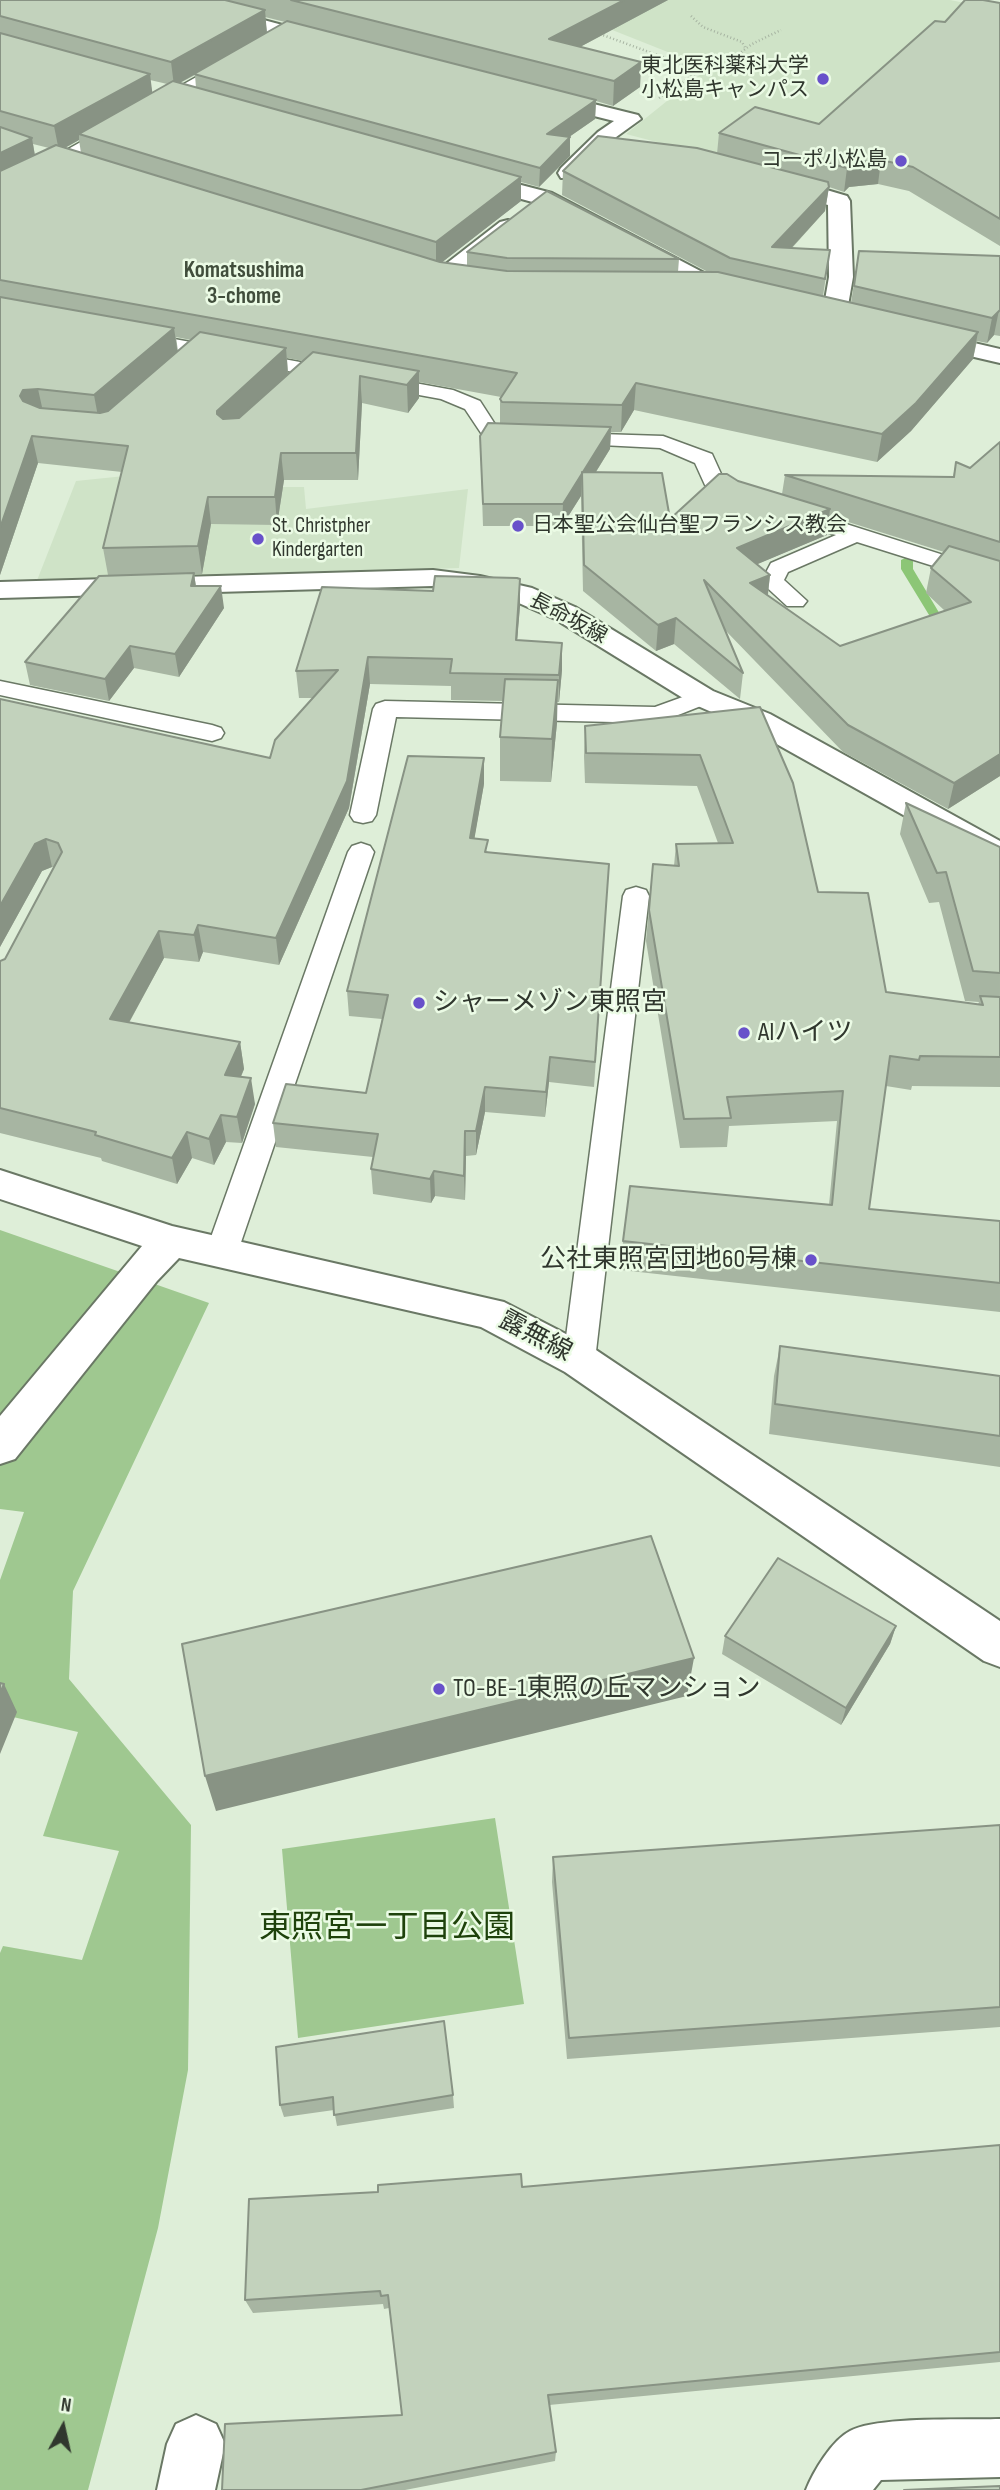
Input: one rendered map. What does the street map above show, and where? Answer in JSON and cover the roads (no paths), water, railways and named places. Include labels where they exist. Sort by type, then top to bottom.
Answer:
[{"type":"street","points":[[167,0],[338,46]]},
{"type":"street","points":[[145,88],[198,103]]},
{"type":"street","points":[[441,279],[544,198],[605,136],[631,119],[524,93]]},
{"type":"street","points":[[605,136],[631,142]]},
{"type":"street","points":[[24,150],[86,170]]},
{"type":"street","points":[[451,173],[544,198],[719,290]]},
{"type":"street","points":[[759,177],[839,201],[841,277],[834,317]]},
{"type":"street","points":[[414,271],[467,283]]},
{"type":"street","points":[[678,290],[719,290],[757,299]]},
{"type":"street","points":[[808,311],[858,323]]},
{"type":"street","points":[[895,331],[1000,356]]},
{"type":"street","name":"長命坂線","points":[[0,590],[433,578],[480,584],[522,594],[565,613],[702,697],[760,720],[1000,855]]},
{"type":"street","name":"露無線","points":[[0,1184],[171,1241],[490,1313],[579,1360],[1000,1646]]},
{"type":"street","points":[[0,1446],[143,1270],[171,1241]]},
{"type":"street","points":[[835,2490],[868,2452],[1000,2448]]},
{"type":"lane","points":[[0,191],[60,161],[285,32]]},
{"type":"lane","points":[[120,335],[446,394],[473,405],[494,438],[663,442],[704,458],[713,480],[744,499],[1000,580]]},
{"type":"lane","points":[[179,367],[200,349]]},
{"type":"lane","points":[[291,387],[310,369]]},
{"type":"lane","points":[[795,601],[772,582],[779,568],[855,535]]},
{"type":"lane","points":[[0,688],[212,733]]},
{"type":"lane","points":[[363,815],[386,709],[659,715],[702,697]]},
{"type":"lane","points":[[221,1254],[361,852]]},
{"type":"lane","points":[[579,1360],[636,896]]},
{"type":"waterway","points":[[907,560],[907,569],[944,631]]},
{"type":"place","name":"東北医科薬科大学 小松島キャンパス","points":[[823,79]]},
{"type":"place","name":"コーポ小松島","points":[[901,161]]},
{"type":"place","name":"日本聖公会仙台聖フランシス教会","points":[[518,526]]},
{"type":"place","name":"St. Christpher Kindergarten","points":[[258,539]]},
{"type":"place","name":"シャーメゾン東照宮","points":[[419,1003]]},
{"type":"place","name":"AIハイツ","points":[[744,1033]]},
{"type":"place","name":"公社東照宮団地60号棟","points":[[811,1260]]},
{"type":"place","name":"TO-BE-1東照の丘マンション","points":[[439,1689]]},
{"type":"district","name":"Komatsushima 3-chome","points":[[244,284]]},
{"type":"park label","name":"東照宮一丁目公園","points":[[387,1929]]}]
